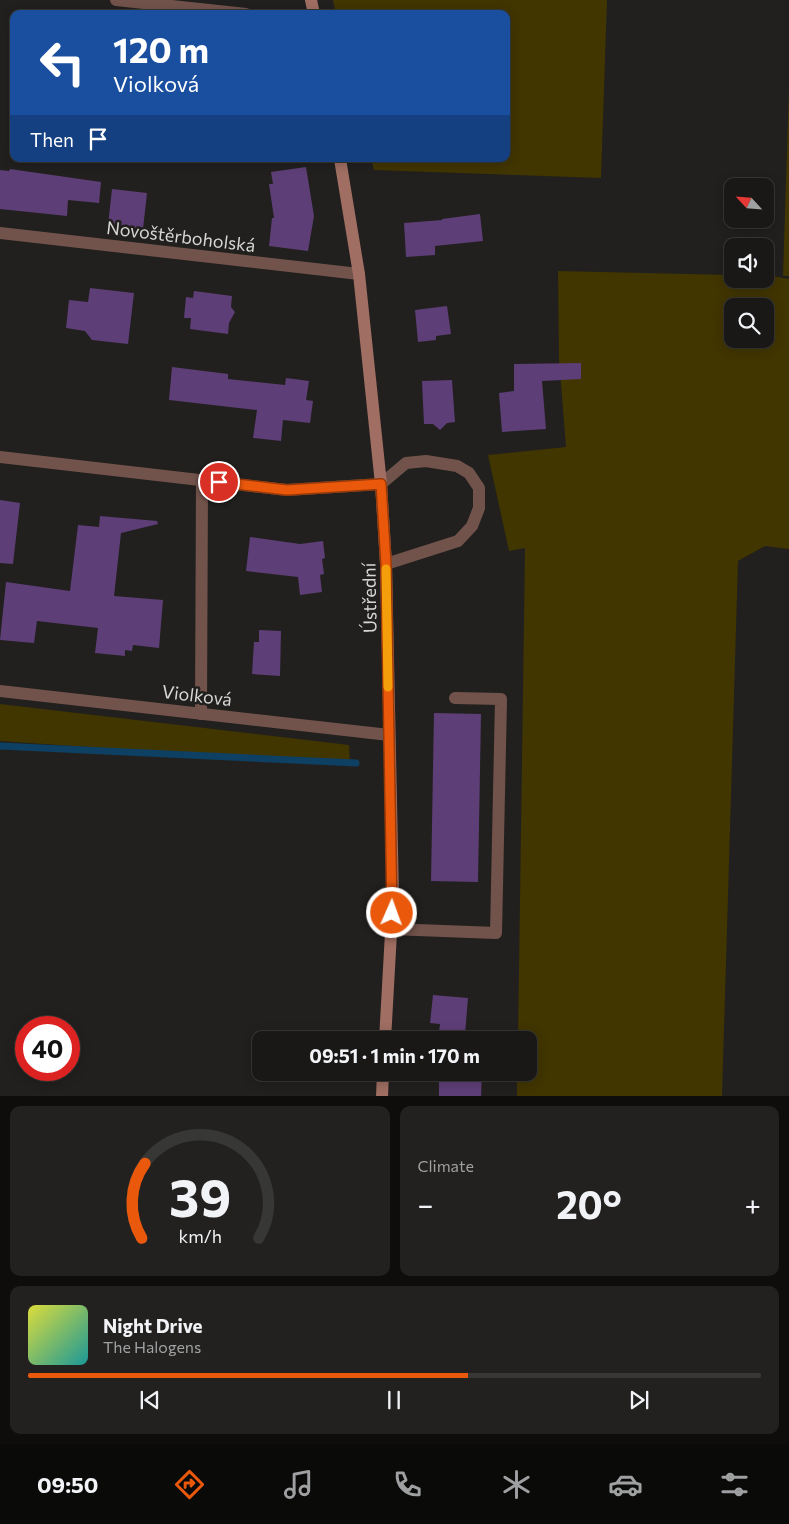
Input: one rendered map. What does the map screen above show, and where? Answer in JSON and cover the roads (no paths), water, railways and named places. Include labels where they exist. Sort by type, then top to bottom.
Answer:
[{"type":"street","points":[[116,0],[209,10]]},
{"type":"street","name":"Ústřední","points":[[340,162],[359,274],[381,484],[386,564],[393,897],[385,1031]]},
{"type":"street","name":"Novoštěrboholská","points":[[0,233],[359,274]]},
{"type":"street","points":[[0,457],[287,490],[381,484],[406,463],[426,462],[457,466],[469,473],[479,488],[479,508],[472,526],[458,541],[386,564]]},
{"type":"street","points":[[201,714],[202,480]]},
{"type":"street","name":"Violková","points":[[0,690],[389,735]]},
{"type":"street","points":[[391,929],[496,933],[501,699],[455,698]]},
{"type":"street","points":[[382,1096],[383,1081]]},
{"type":"waterway","points":[[0,746],[356,763]]}]
